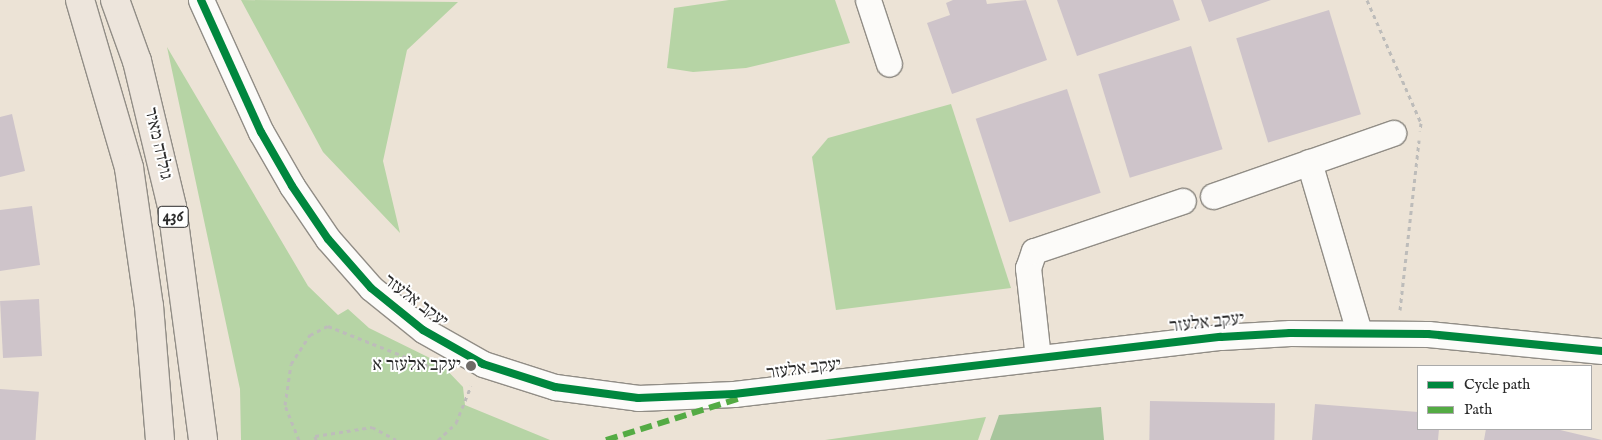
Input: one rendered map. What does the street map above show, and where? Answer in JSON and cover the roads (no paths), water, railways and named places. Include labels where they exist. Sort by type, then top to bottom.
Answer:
[{"type":"main road","name":"גולדה מאיר","points":[[80,0],[129,168],[149,306],[160,440]]},
{"type":"main road","name":"גולדה מאיר","points":[[115,0],[137,61],[172,207],[203,440]]},
{"type":"street","name":"יעקב אלעזר","points":[[201,0],[262,132],[328,239],[371,288],[478,374],[638,398],[734,394],[1221,337],[1359,332],[1397,333],[1602,351]]},
{"type":"street","points":[[868,0],[889,64]]},
{"type":"street","points":[[1213,196],[1393,133]]},
{"type":"street","points":[[1309,162],[1359,332]]},
{"type":"street","points":[[1038,358],[1028,268],[1034,251],[1183,201]]},
{"type":"place","name":"יעקב אלעזר א","points":[[471,366]]}]
